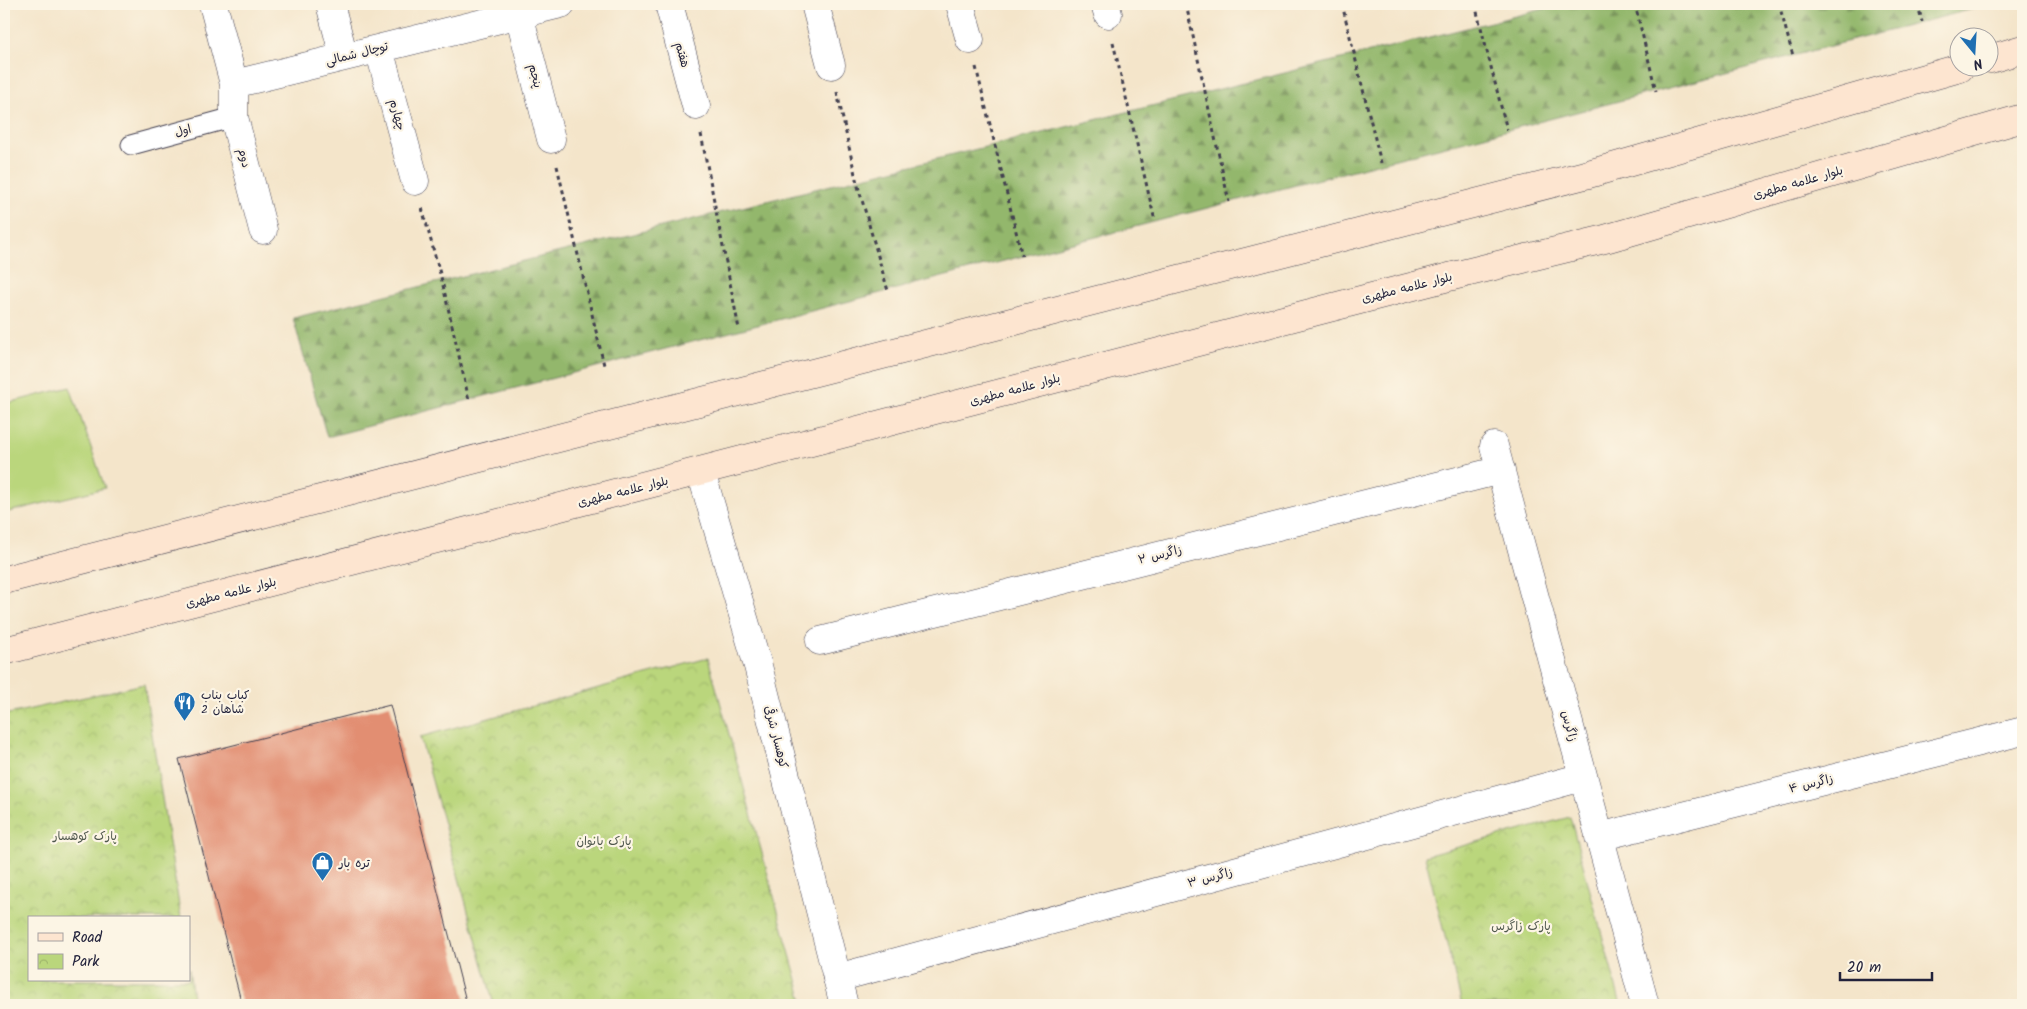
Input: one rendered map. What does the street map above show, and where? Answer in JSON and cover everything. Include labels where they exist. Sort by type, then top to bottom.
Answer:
[{"type":"main road","points":[[2000,56],[2023,49]]},
{"type":"main road","points":[[4,580],[1585,175],[1950,71]]},
{"type":"main road","name":"بلوار علامه مطهری","points":[[4,651],[1449,277],[1605,240],[2023,118]]},
{"type":"street","points":[[213,4],[234,84]]},
{"type":"street","points":[[330,4],[344,57]]},
{"type":"street","name":"هفتم","points":[[669,4],[696,106]]},
{"type":"street","points":[[815,4],[831,65]]},
{"type":"street","points":[[960,4],[970,40]]},
{"type":"street","name":"توچال شمالی","points":[[234,84],[553,5]]},
{"type":"street","name":"پنجم","points":[[519,14],[551,139]]},
{"type":"street","name":"چهارم","points":[[379,48],[415,181]]},
{"type":"street","name":"دوم","points":[[234,84],[234,117],[263,230]]},
{"type":"street","name":"زاگرس ۲","points":[[820,641],[1498,458]]},
{"type":"street","name":"زاگرس","points":[[1498,458],[1645,1005]]},
{"type":"street","name":"کوهسار شرقی","points":[[701,472],[758,666],[844,1005]]},
{"type":"street","name":"زاگرس ۴","points":[[1599,837],[2023,731]]},
{"type":"street","name":"زاگرس ۳","points":[[837,978],[1583,777]]},
{"type":"lane","name":"اول","points":[[131,145],[234,117]]},
{"type":"path","points":[[1186,4],[1229,202]]},
{"type":"path","points":[[1342,4],[1381,163]]},
{"type":"path","points":[[1475,4],[1507,130]]},
{"type":"path","points":[[1635,4],[1656,91]]},
{"type":"path","points":[[1779,4],[1793,56]]},
{"type":"path","points":[[1918,4],[1922,22]]},
{"type":"path","points":[[1106,9],[1128,111],[1155,221]]},
{"type":"path","points":[[970,40],[1022,256]]},
{"type":"path","points":[[831,65],[856,179],[888,291]]},
{"type":"path","points":[[696,106],[740,329]]},
{"type":"path","points":[[551,139],[604,365]]},
{"type":"path","points":[[415,181],[442,282],[469,400]]},
{"type":"green space","points":[[1564,4],[1992,4],[327,437],[293,318]]},
{"type":"green space","points":[[70,387],[105,488],[4,513],[4,404]]},
{"type":"green space","name":"پارک بانوان","points":[[708,658],[804,1005],[494,1005],[420,737]]},
{"type":"green space","name":"پارک کوهسار","points":[[144,684],[181,916],[28,916],[28,982],[190,982],[190,976],[194,1005],[4,1005],[4,715]]},
{"type":"green space","name":"پارک زاگرس","points":[[1570,817],[1621,1005],[1462,1005],[1425,856]]},
{"type":"building","name":"تره بار","points":[[390,705],[467,1005],[242,1005],[179,759]]},
{"type":"place","name":"کباب بناب شاهان 2","points":[[185,721]]},
{"type":"place","name":"تره بار","points":[[323,882]]}]
